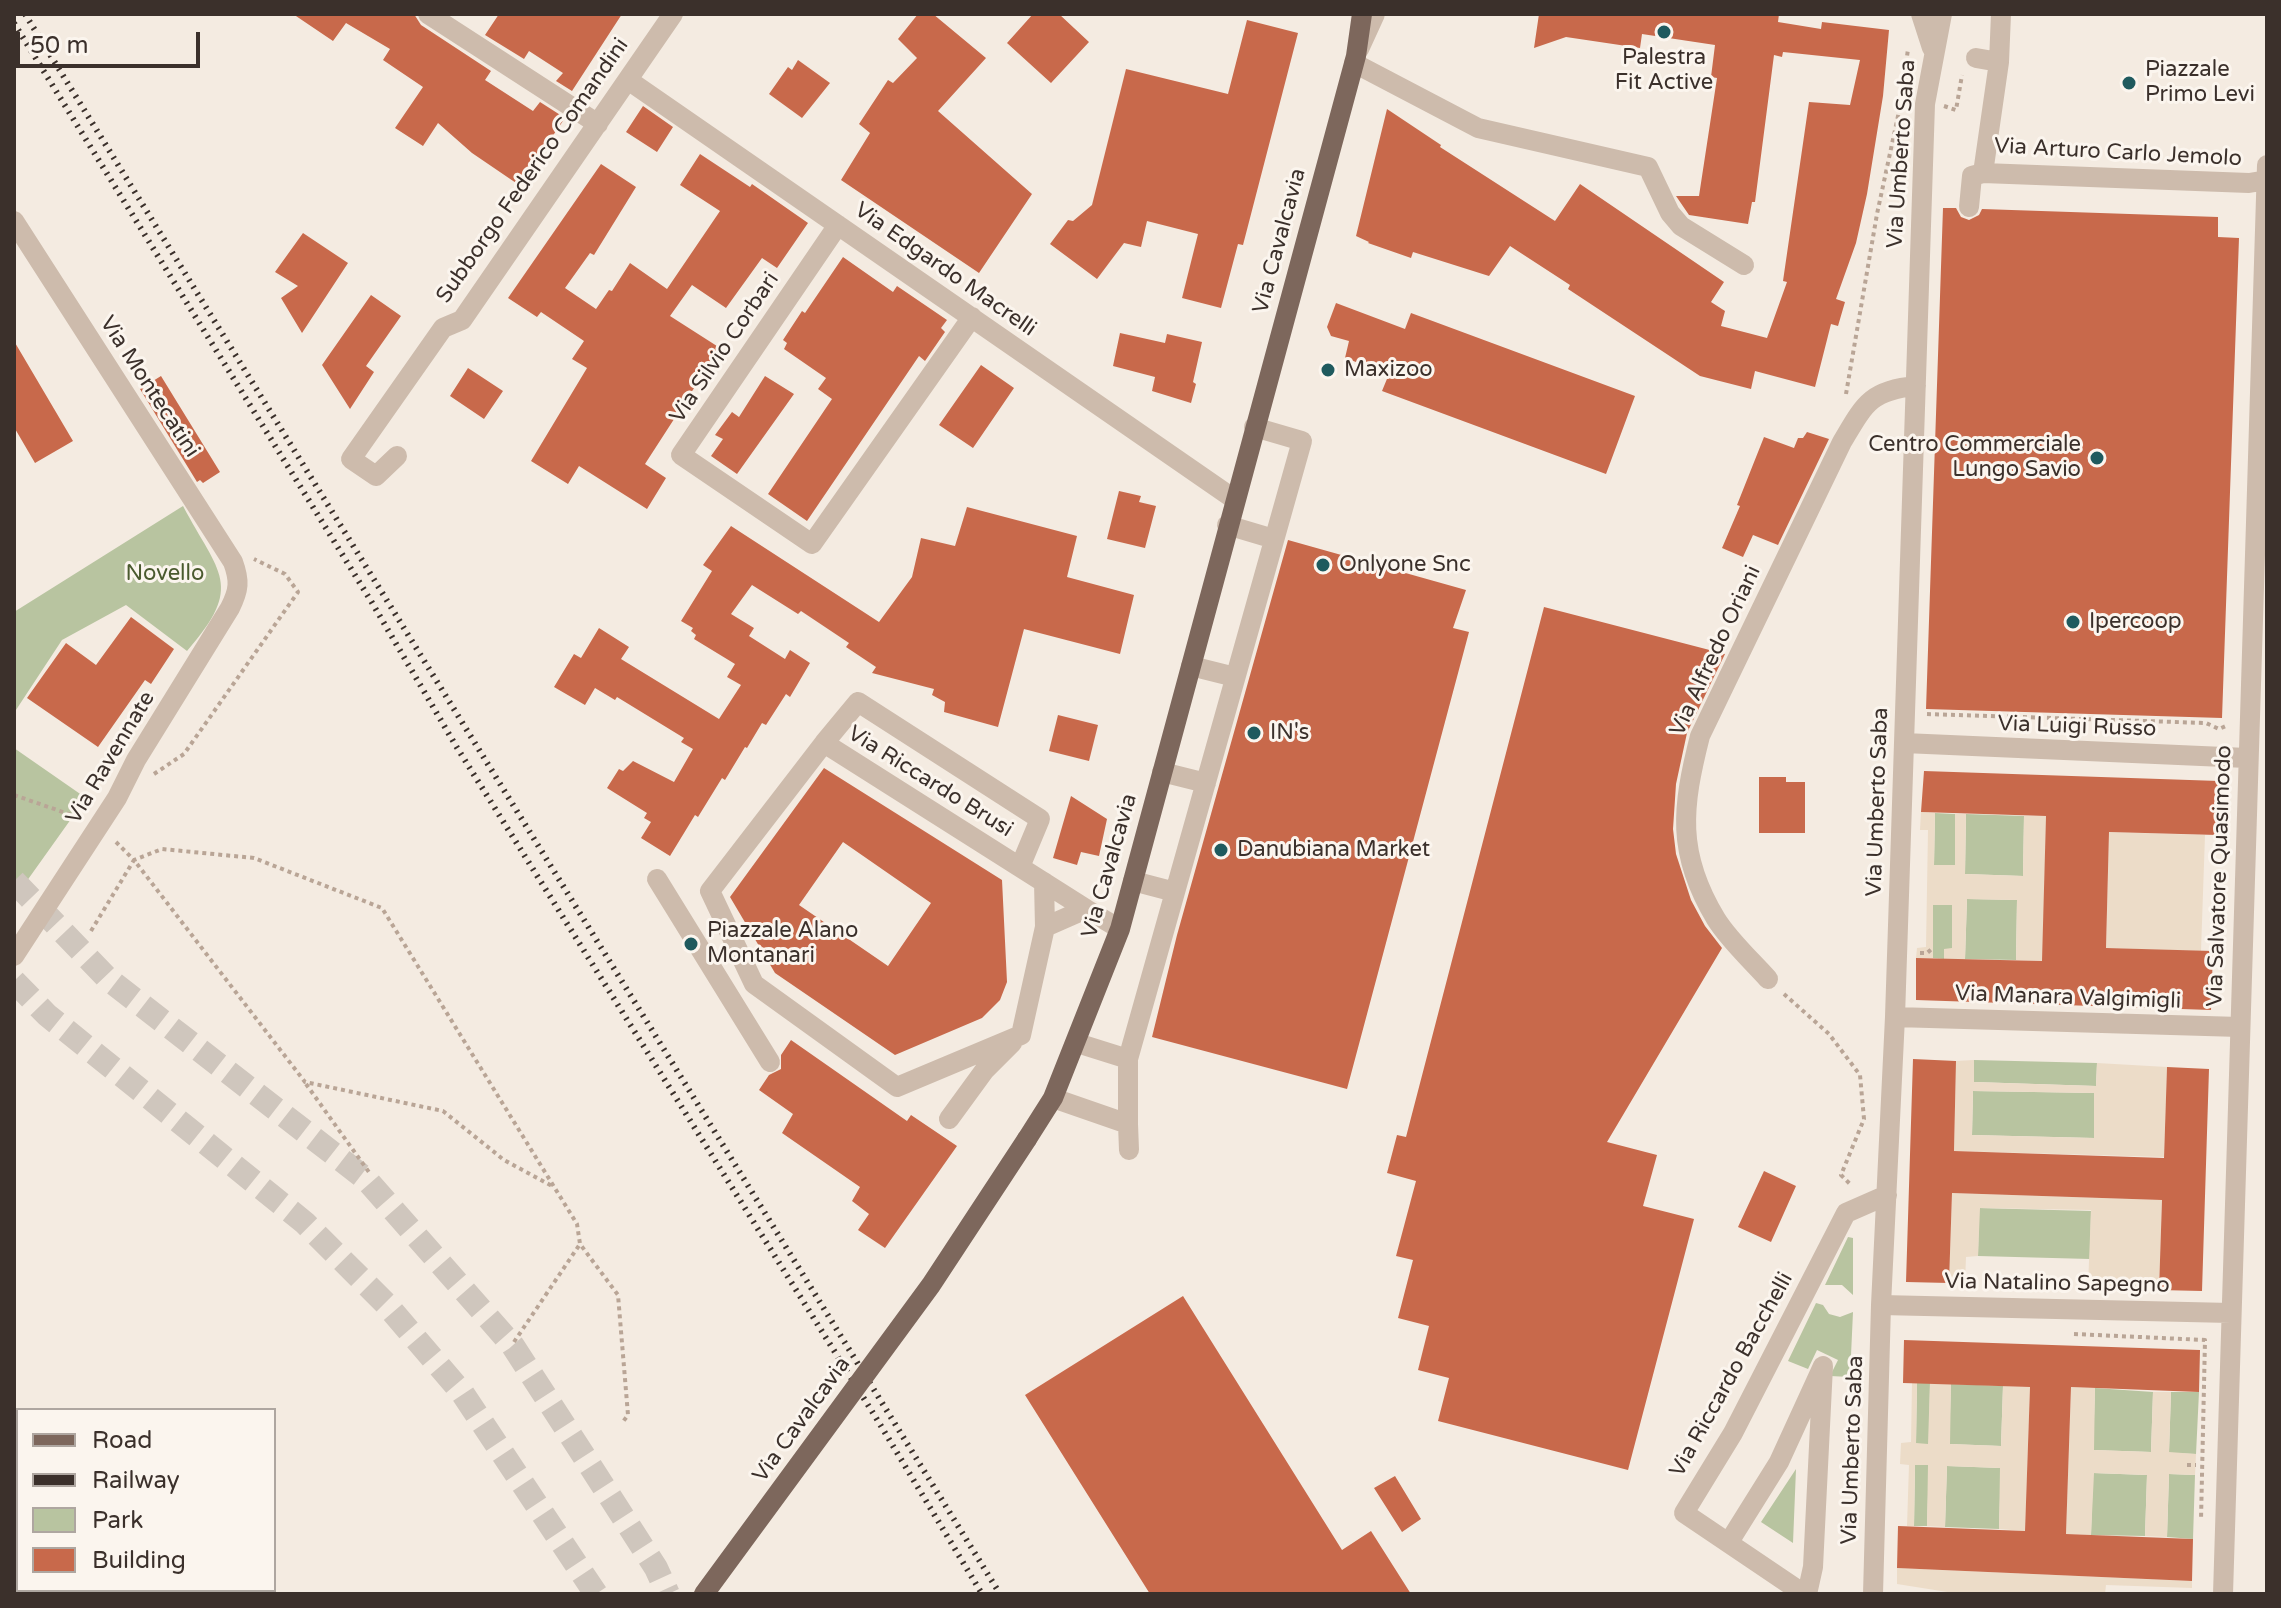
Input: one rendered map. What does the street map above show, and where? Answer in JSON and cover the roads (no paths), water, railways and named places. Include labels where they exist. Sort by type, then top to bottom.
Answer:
[{"type":"main road","name":"Via Cavalcavia","points":[[704,1594],[931,1285],[1053,1098],[1077,1043],[1120,929],[1355,59],[1362,14]]},
{"type":"street","points":[[428,14],[598,124]]},
{"type":"street","name":"Subborgo Federico Comandini","points":[[397,456],[376,476],[351,459],[443,328],[462,320],[673,14]]},
{"type":"street","name":"Via Cavalcavia","points":[[1355,59],[1375,14]]},
{"type":"street","points":[[1921,14],[1933,51]]},
{"type":"street","name":"Via Umberto Saba","points":[[1873,1594],[1925,104],[1942,14]]},
{"type":"street","name":"Via Arturo Carlo Jemolo","points":[[2001,14],[1999,62],[1983,173],[2249,183],[2266,175]]},
{"type":"street","points":[[1976,58],[1999,62]]},
{"type":"street","points":[[1355,59],[1478,128],[1648,167],[1670,213],[1681,226],[1744,265]]},
{"type":"street","name":"Via Edgardo Macrelli","points":[[628,80],[1234,499]]},
{"type":"street","points":[[1969,207],[1972,176],[1983,173]]},
{"type":"street","name":"Via Salvatore Quasimodo","points":[[2223,1592],[2266,175]]},
{"type":"street","name":"Via Montecatini","points":[[14,221],[225,550],[239,580]]},
{"type":"street","name":"Via Silvio Corbari","points":[[838,225],[681,455],[812,544],[972,317]]},
{"type":"street","name":"Via Alfredo Oriani","points":[[1768,979],[1717,921],[1697,883],[1684,837],[1687,788],[1700,736],[1853,423],[1867,402],[1878,394],[1916,386]]},
{"type":"street","points":[[1129,1150],[1128,1059],[1302,441],[1254,427]]},
{"type":"street","points":[[1227,525],[1274,539]]},
{"type":"street","name":"Via Ravennate","points":[[14,956],[117,798],[136,760],[230,608],[239,580]]},
{"type":"street","points":[[1191,666],[1235,677]]},
{"type":"street","points":[[824,743],[858,702],[1040,819],[1020,867]]},
{"type":"street","name":"Via Riccardo Brusi","points":[[1021,1035],[897,1087],[754,984],[710,891],[824,743],[1120,929]]},
{"type":"street","name":"Via Luigi Russo","points":[[1904,743],[2247,758]]},
{"type":"street","points":[[1162,772],[1206,783]]},
{"type":"street","points":[[657,879],[770,1062]]},
{"type":"street","points":[[1133,881],[1175,892]]},
{"type":"street","points":[[949,1119],[984,1071],[1021,1035],[1045,927],[1044,882]]},
{"type":"street","points":[[1045,927],[1086,909]]},
{"type":"street","points":[[733,1002],[754,984]]},
{"type":"street","name":"Via Manara Valgimigli","points":[[1895,1017],[2240,1027]]},
{"type":"street","points":[[1077,1043],[1128,1059]]},
{"type":"street","points":[[1053,1098],[1128,1124]]},
{"type":"street","name":"Via Riccardo Bacchelli","points":[[1806,1594],[1684,1513],[1733,1433],[1846,1213],[1887,1195]]},
{"type":"street","name":"Via Natalino Sapegno","points":[[1881,1305],[2231,1313]]},
{"type":"street","points":[[1729,1542],[1779,1462],[1823,1366],[1813,1567],[1806,1594]]},
{"type":"tunnel","points":[[14,881],[108,979],[366,1179],[513,1346],[656,1568],[668,1594]]},
{"type":"tunnel","points":[[14,981],[47,1015],[305,1223],[386,1304],[463,1394],[596,1594]]},
{"type":"railway","points":[[25,14],[1000,1594]]},
{"type":"railway","points":[[14,23],[371,601],[456,746],[878,1421],[982,1594]]},
{"type":"place","name":"Palestra Fit Active","points":[[1664,32]]},
{"type":"place","name":"Piazzale Primo Levi","points":[[2129,83]]},
{"type":"place","name":"Maxizoo","points":[[1328,370]]},
{"type":"place","name":"Centro Commerciale Lungo Savio","points":[[2097,458]]},
{"type":"place","name":"Onlyone Snc","points":[[1323,565]]},
{"type":"place","name":"Ipercoop","points":[[2073,622]]},
{"type":"place","name":"IN's","points":[[1254,733]]},
{"type":"place","name":"Danubiana Market","points":[[1221,850]]},
{"type":"place","name":"Piazzale Alano Montanari","points":[[691,944]]},
{"type":"park label","name":"Novello","points":[[165,574]]}]
